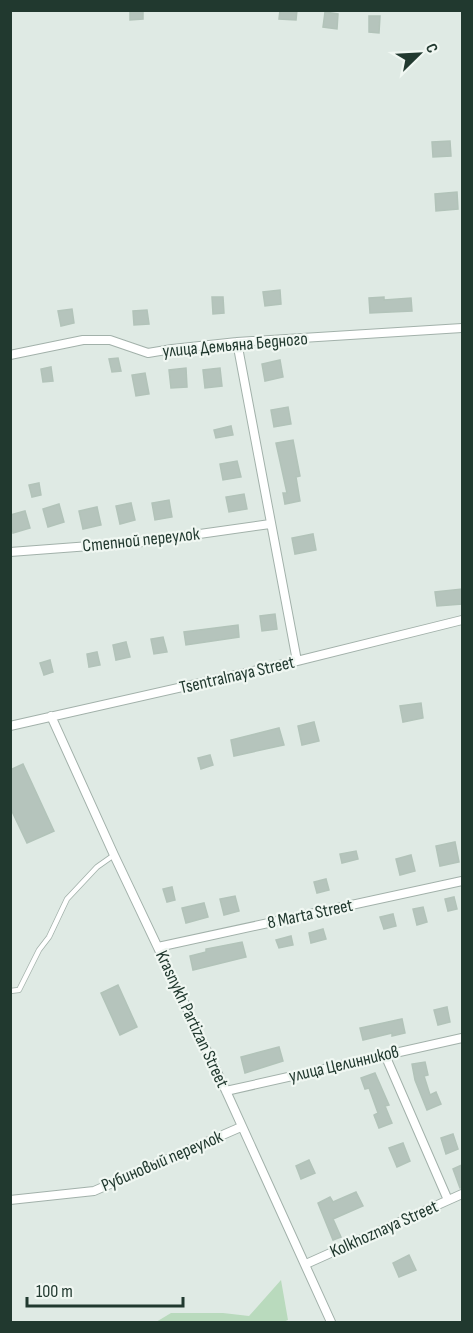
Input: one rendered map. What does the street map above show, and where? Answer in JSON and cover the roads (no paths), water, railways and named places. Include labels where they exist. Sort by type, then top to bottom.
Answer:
[{"type":"street","name":"улица Демьяна Бедного","points":[[10,355],[83,340],[110,340],[148,353],[237,342],[462,328]]},
{"type":"street","points":[[237,342],[297,661]]},
{"type":"street","name":"Степной переулок","points":[[10,552],[143,542],[270,524]]},
{"type":"street","name":"Tsentralnaya Street","points":[[10,726],[297,661],[462,620]]},
{"type":"street","name":"Krasnykh Partizan Street","points":[[51,716],[306,1264],[331,1323]]},
{"type":"street","name":"8 Marta Street","points":[[158,947],[462,881]]},
{"type":"street","name":"улица Целинников","points":[[226,1091],[462,1038]]},
{"type":"street","points":[[385,1055],[448,1200]]},
{"type":"street","name":"Рубиновый переулок","points":[[10,1200],[94,1191],[241,1127]]},
{"type":"street","name":"Kolkhoznaya Street","points":[[306,1264],[462,1194]]},
{"type":"lane","points":[[10,991],[19,990],[39,950],[49,937],[67,899],[97,867],[114,855]]}]
